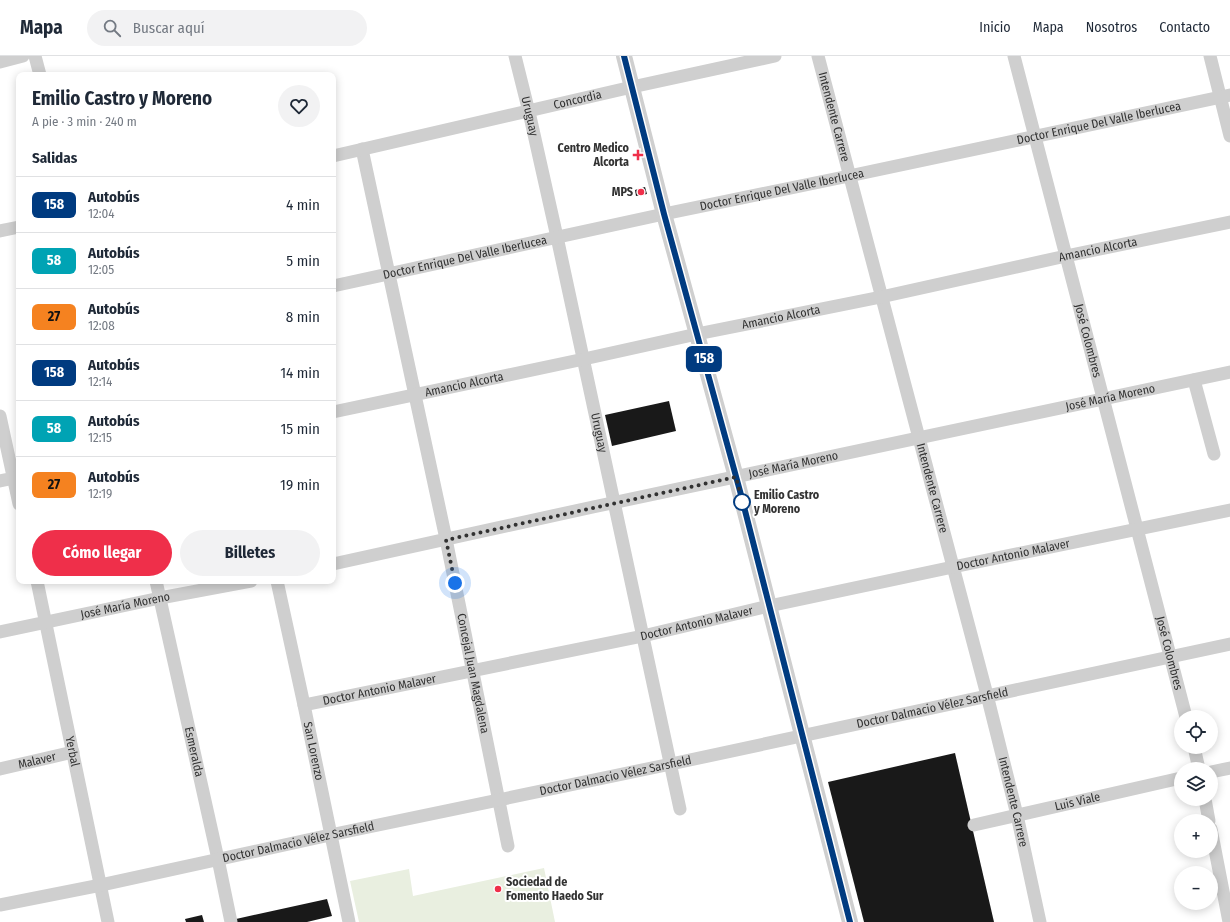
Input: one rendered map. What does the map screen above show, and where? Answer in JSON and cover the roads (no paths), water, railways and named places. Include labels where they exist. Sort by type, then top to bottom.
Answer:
[{"type":"street","points":[[0,62],[23,56]]},
{"type":"street","points":[[35,56],[39,72]]},
{"type":"street","name":"Uruguay","points":[[515,56],[558,238],[680,809]]},
{"type":"street","points":[[624,56],[664,214],[736,477],[850,922]]},
{"type":"street","name":"Concordia","points":[[336,155],[529,112],[632,87],[775,56]]},
{"type":"street","name":"Intendente Carrere","points":[[818,56],[918,438],[988,696],[1017,814],[1040,922]]},
{"type":"street","name":"José Colombres","points":[[1014,56],[1184,710]]},
{"type":"street","points":[[1210,56],[1225,96],[1230,136]]},
{"type":"street","name":"Doctor Enrique Del Valle Iberlucea","points":[[336,285],[664,214],[1225,96]]},
{"type":"street","name":"Concejal Juan Magdalena","points":[[362,149],[446,540],[508,846]]},
{"type":"street","name":"Amancio Alcorta","points":[[336,411],[1230,222]]},
{"type":"street","points":[[0,231],[16,228]]},
{"type":"street","name":"José María Moreno","points":[[336,563],[615,502],[1230,372]]},
{"type":"street","points":[[1194,380],[1214,454]]},
{"type":"street","points":[[0,416],[16,477],[0,481]]},
{"type":"street","name":"Doctor Antonio Malaver","points":[[304,706],[643,636],[769,606],[1230,510]]},
{"type":"street","name":"Yerbal","points":[[38,584],[108,922]]},
{"type":"street","name":"Esmeralda","points":[[157,584],[231,922]]},
{"type":"street","name":"José María Moreno","points":[[0,632],[160,598],[235,584]]},
{"type":"street","name":"San Lorenzo","points":[[277,584],[349,922]]},
{"type":"street","name":"Doctor Dalmacio Vélez Sarsfield","points":[[0,905],[101,885],[1230,644]]},
{"type":"street","name":"Malaver","points":[[0,769],[73,752]]},
{"type":"street","points":[[1218,771],[1230,768]]},
{"type":"street","name":"Luis Viale","points":[[974,825],[1174,780]]},
{"type":"street","points":[[1217,858],[1229,922]]},
{"type":"place","name":"Centro Medico Alcorta","points":[[638,155]]},
{"type":"place","name":"MPS","points":[[641,192]]},
{"type":"place","name":"Emilio Castro y Moreno","points":[[742,502]]},
{"type":"place","name":"Sociedad de Fomento Haedo Sur","points":[[498,889]]}]
